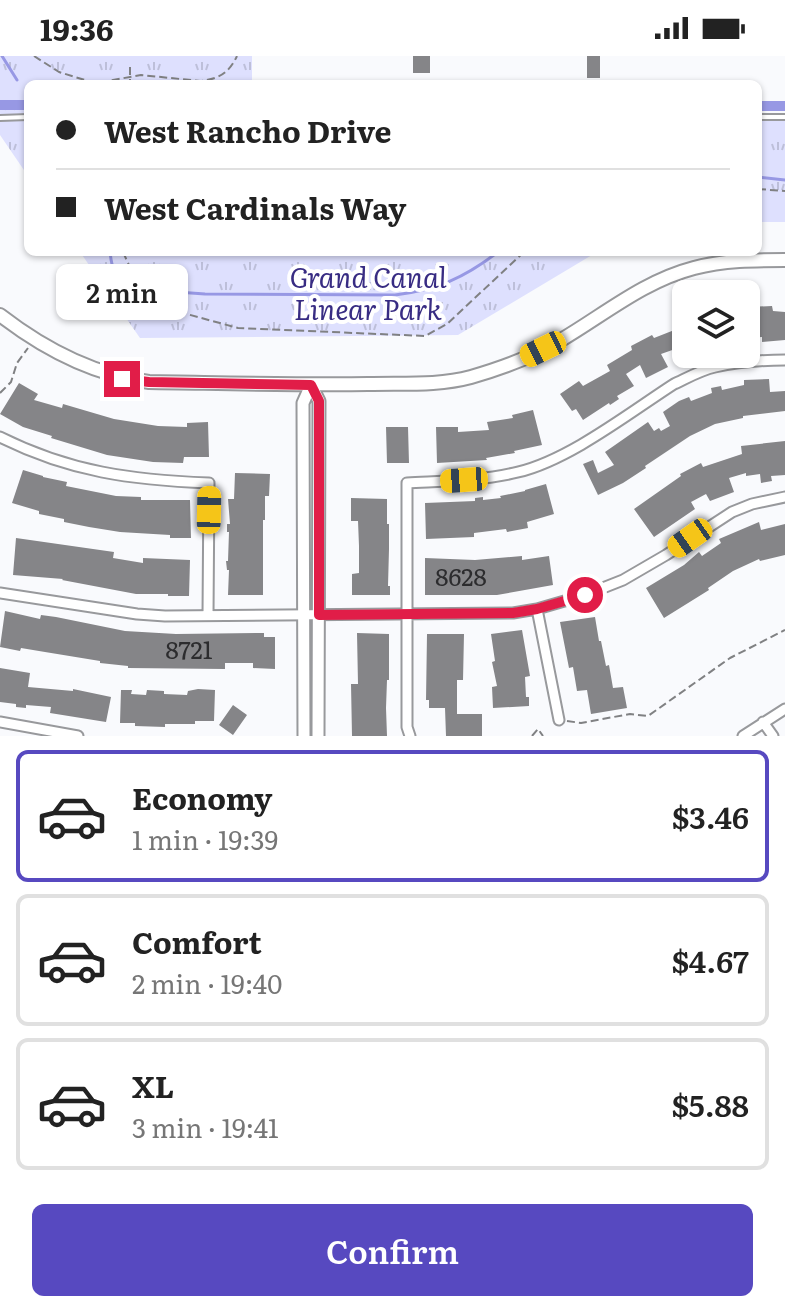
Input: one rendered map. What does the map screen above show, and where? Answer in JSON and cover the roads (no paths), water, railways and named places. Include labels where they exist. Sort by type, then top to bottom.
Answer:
[{"type":"main road","points":[[0,315],[34,340],[67,358],[122,379],[311,385],[435,383],[467,378],[538,352],[625,298],[692,268],[736,261],[785,260]]},
{"type":"street","points":[[410,736],[407,727],[407,483],[464,480],[519,472],[566,453],[674,384],[713,367],[785,360]]},
{"type":"street","points":[[304,736],[303,403],[311,385]]},
{"type":"street","points":[[311,385],[319,401],[318,736]]},
{"type":"street","points":[[0,437],[52,460],[104,473],[160,481],[209,483],[208,615]]},
{"type":"street","points":[[0,593],[165,616],[513,613],[585,595],[623,580],[732,512],[785,497]]},
{"type":"street","points":[[537,609],[559,720]]},
{"type":"street","points":[[743,736],[785,709]]},
{"type":"street","points":[[0,722],[78,736]]},
{"type":"street","points":[[763,722],[773,736]]},
{"type":"lane","points":[[0,118],[24,117]]},
{"type":"lane","points":[[762,117],[785,117]]},
{"type":"waterway","points":[[2,56],[17,80]]},
{"type":"waterway","points":[[0,105],[24,105]]},
{"type":"waterway","points":[[762,106],[785,106]]},
{"type":"waterway","points":[[762,177],[785,180]]},
{"type":"waterway","points":[[110,256],[114,269],[128,279]]},
{"type":"waterway","points":[[146,280],[177,292],[205,294],[395,295],[450,281],[492,256]]},
{"type":"park label","name":"Grand Canal Linear Park","points":[[368,294]]}]
